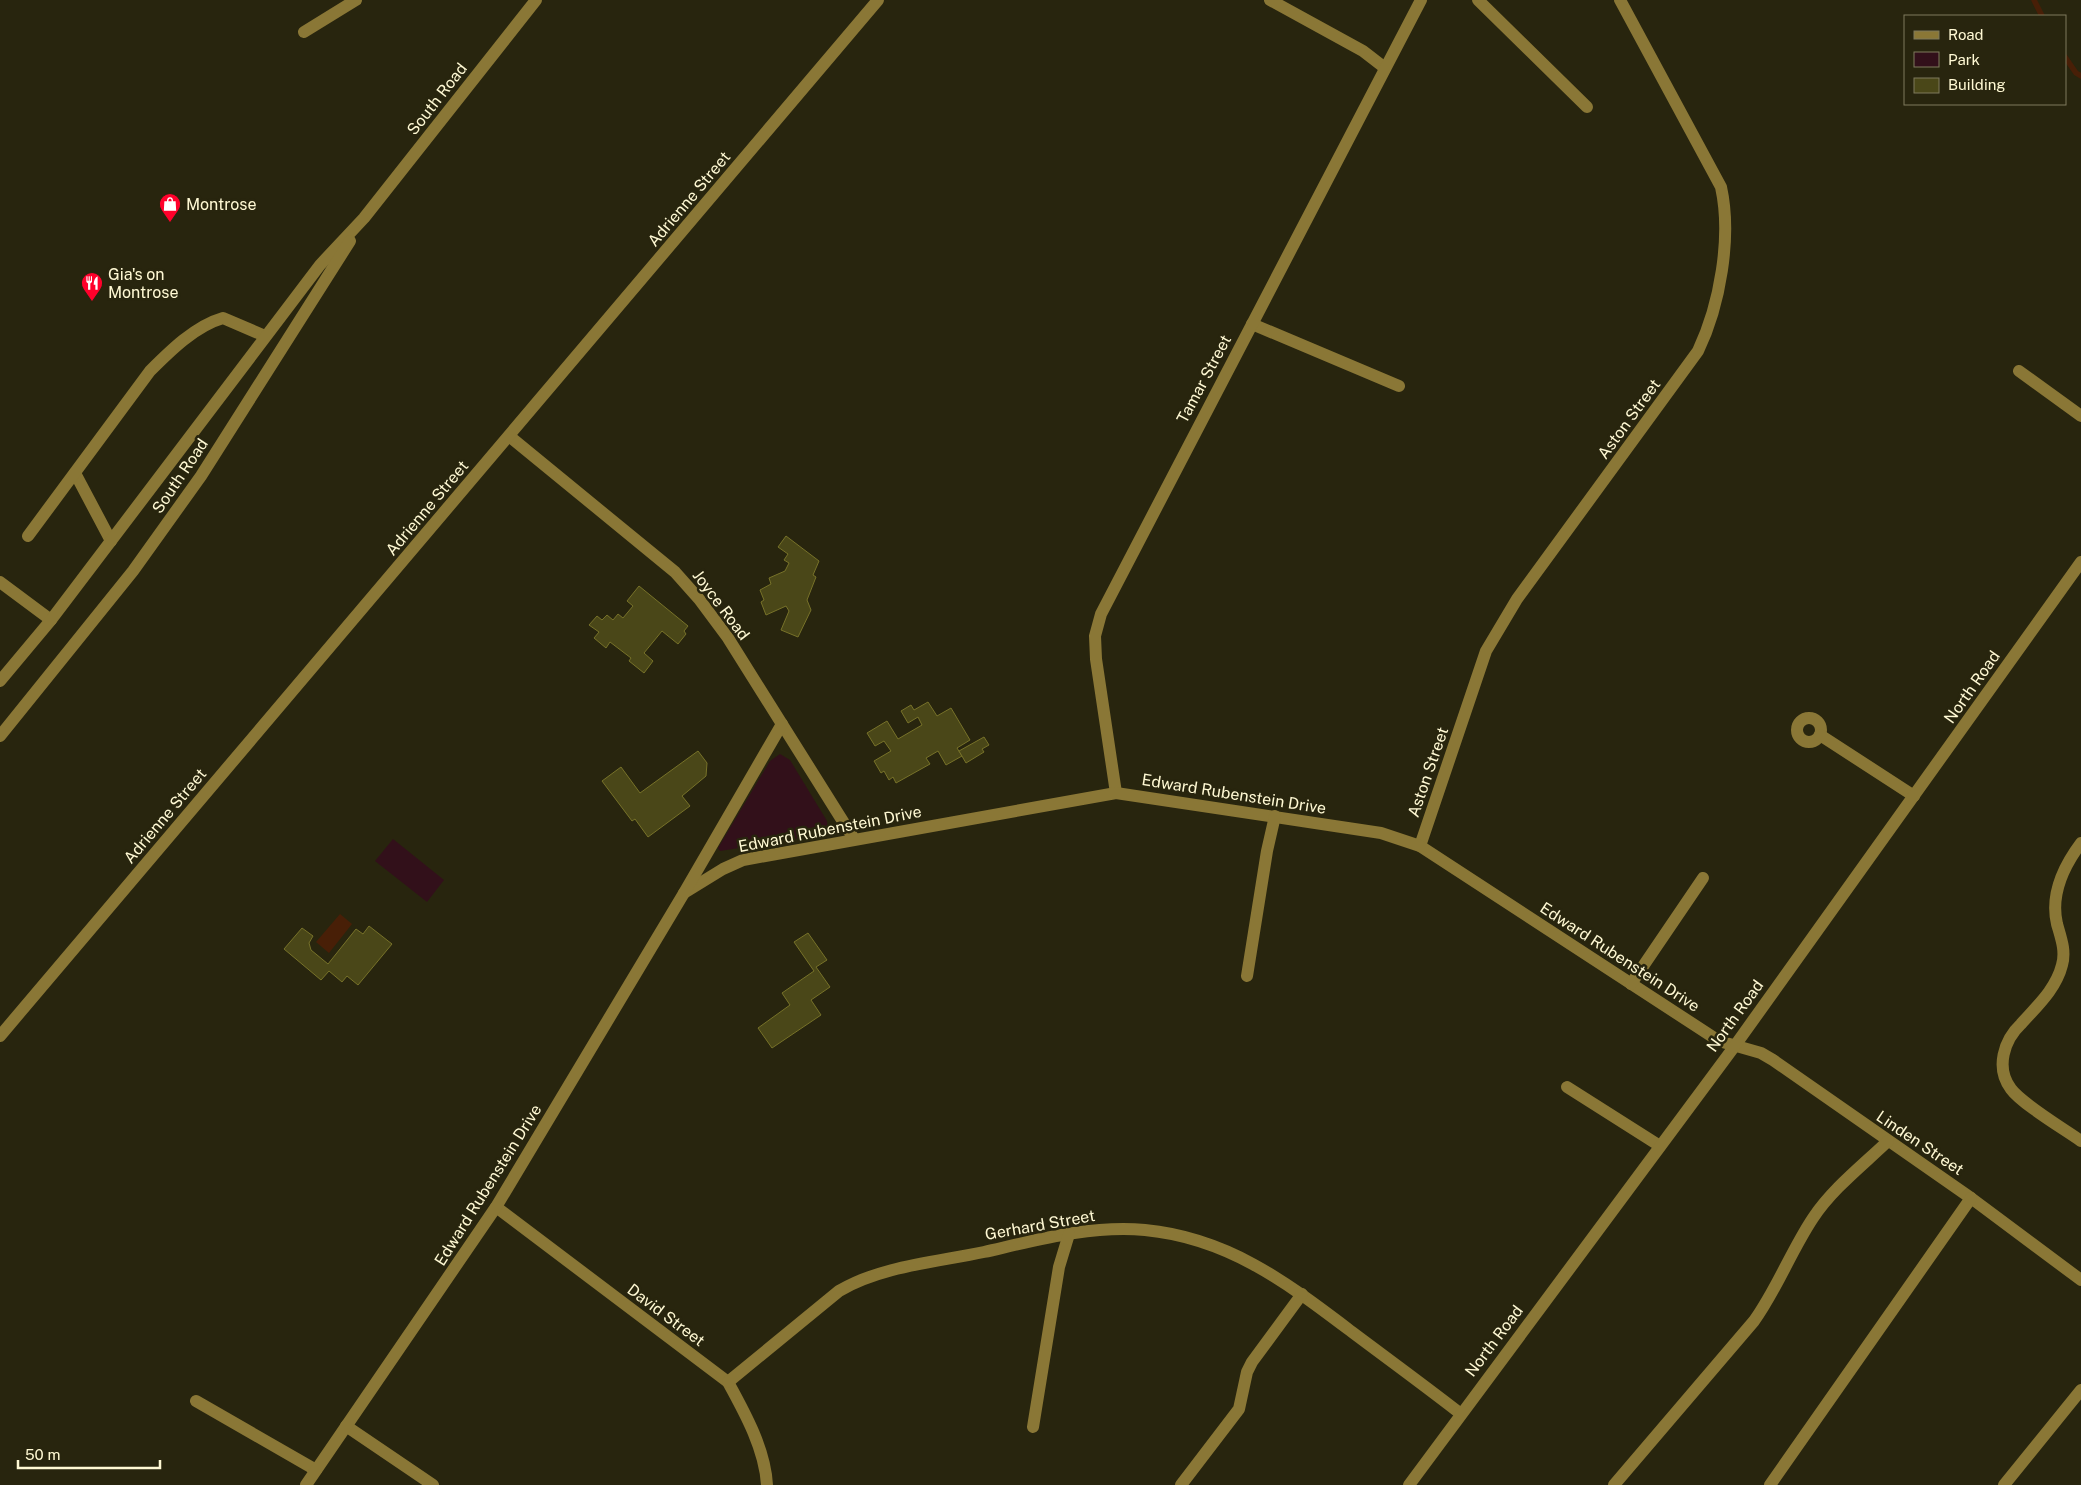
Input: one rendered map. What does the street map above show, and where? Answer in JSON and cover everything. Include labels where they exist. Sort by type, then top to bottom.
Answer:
[{"type":"street","points":[[304,32],[356,0]]},
{"type":"street","name":"Adrienne Street","points":[[0,1036],[878,0]]},
{"type":"street","points":[[1270,0],[1363,51],[1385,68]]},
{"type":"street","name":"Tamar Street","points":[[1116,793],[1096,659],[1096,636],[1101,614],[1421,0]]},
{"type":"street","points":[[1478,0],[1586,107]]},
{"type":"street","name":"Aston Street","points":[[1420,846],[1476,679],[1497,630],[1517,599],[1698,351],[1712,317],[1723,258],[1726,211],[1721,187],[1620,0]]},
{"type":"street","name":"South Road","points":[[0,681],[51,620],[320,265],[364,218],[533,1]]},
{"type":"street","name":"South Road","points":[[0,736],[133,571],[201,476],[364,218]]},
{"type":"street","points":[[28,536],[150,371],[201,328],[223,318],[265,336]]},
{"type":"street","points":[[1252,324],[1399,386]]},
{"type":"street","points":[[2019,371],[2080,413]]},
{"type":"street","name":"Joyce Road","points":[[509,436],[676,572],[728,638],[854,839]]},
{"type":"street","points":[[75,473],[110,541]]},
{"type":"street","name":"North Road","points":[[1410,1485],[1734,1046],[2081,562]]},
{"type":"street","points":[[0,582],[51,620]]},
{"type":"street","name":"Edward Rubenstein Drive","points":[[306,1485],[496,1207],[684,894],[782,724]]},
{"type":"street","points":[[1820,735],[1914,796]]},
{"type":"street","name":"Edward Rubenstein Drive","points":[[684,894],[723,869],[743,860],[1116,793],[1275,816],[1381,833],[1420,846],[1704,1031],[1734,1046]]},
{"type":"street","points":[[1247,976],[1267,851],[1275,816]]},
{"type":"street","points":[[2081,844],[2073,854],[2061,879],[2054,902],[2063,945],[2062,966],[2048,994],[2009,1037],[2003,1057],[2004,1075],[2012,1091],[2081,1141]]},
{"type":"street","points":[[1631,984],[1703,878]]},
{"type":"street","name":"Linden Street","points":[[1734,1046],[1761,1053],[1773,1060],[1971,1198],[2081,1280]]},
{"type":"street","points":[[1567,1087],[1660,1146]]},
{"type":"street","points":[[1614,1485],[1766,1305],[1814,1216],[1838,1188],[1888,1141]]},
{"type":"street","points":[[1770,1485],[1971,1198]]},
{"type":"street","name":"David Street","points":[[496,1207],[728,1382],[746,1415],[756,1441],[767,1485]]},
{"type":"street","name":"Gerhard Street","points":[[728,1382],[839,1291],[853,1283],[904,1269],[1069,1234],[1110,1230],[1145,1230],[1180,1236],[1219,1247],[1249,1260],[1302,1294],[1461,1414]]},
{"type":"street","points":[[1032,1427],[1060,1267],[1069,1234]]},
{"type":"street","points":[[1181,1485],[1239,1409],[1247,1372],[1252,1362],[1302,1294]]},
{"type":"street","points":[[2004,1485],[2081,1390]]},
{"type":"street","points":[[196,1402],[316,1470]]},
{"type":"street","points":[[346,1426],[434,1485]]},
{"type":"green space","points":[[780,754],[790,760],[827,821],[828,830],[819,835],[720,851],[718,848],[770,761]]},
{"type":"green space","points":[[393,839],[444,880],[427,902],[375,861]]},
{"type":"shaded area","points":[[340,914],[352,924],[329,953],[316,942]]},
{"type":"building","points":[[786,536],[819,561],[813,575],[816,577],[807,600],[811,610],[798,637],[781,630],[789,611],[786,606],[766,615],[761,602],[764,600],[760,590],[771,584],[769,578],[785,571],[789,563],[784,560],[788,554],[778,547]]},
{"type":"building","points":[[639,586],[688,626],[684,631],[686,634],[678,644],[662,631],[644,653],[653,661],[644,673],[629,661],[631,658],[610,642],[606,648],[594,638],[599,632],[589,625],[597,616],[602,620],[607,615],[613,620],[618,614],[623,618],[633,606],[627,601]]},
{"type":"building","points":[[928,702],[937,716],[951,708],[970,740],[957,748],[962,756],[946,765],[938,751],[926,758],[930,764],[896,783],[893,777],[889,780],[884,771],[881,773],[874,761],[891,751],[884,741],[875,746],[867,733],[887,721],[898,739],[922,725],[918,717],[908,723],[901,711],[911,705],[914,710]]},
{"type":"building","points":[[984,737],[989,745],[982,749],[984,752],[966,763],[959,751]]},
{"type":"building","points":[[698,751],[707,763],[706,776],[682,796],[690,806],[648,837],[635,819],[632,821],[602,781],[621,767],[640,793]]},
{"type":"building","points":[[369,926],[392,944],[358,985],[347,976],[342,982],[329,971],[321,980],[284,949],[302,928],[313,936],[309,943],[311,950],[328,964],[356,929],[363,934]]},
{"type":"building","points":[[808,933],[827,960],[816,967],[830,987],[811,1000],[821,1015],[772,1048],[758,1028],[790,1005],[782,993],[814,971],[794,942]]},
{"type":"waterway","points":[[2034,0],[2042,15]]},
{"type":"waterway","points":[[2066,58],[2076,73],[2081,76]]},
{"type":"place","name":"Montrose","points":[[170,223]]},
{"type":"place","name":"Gia's on Montrose","points":[[92,302]]}]
